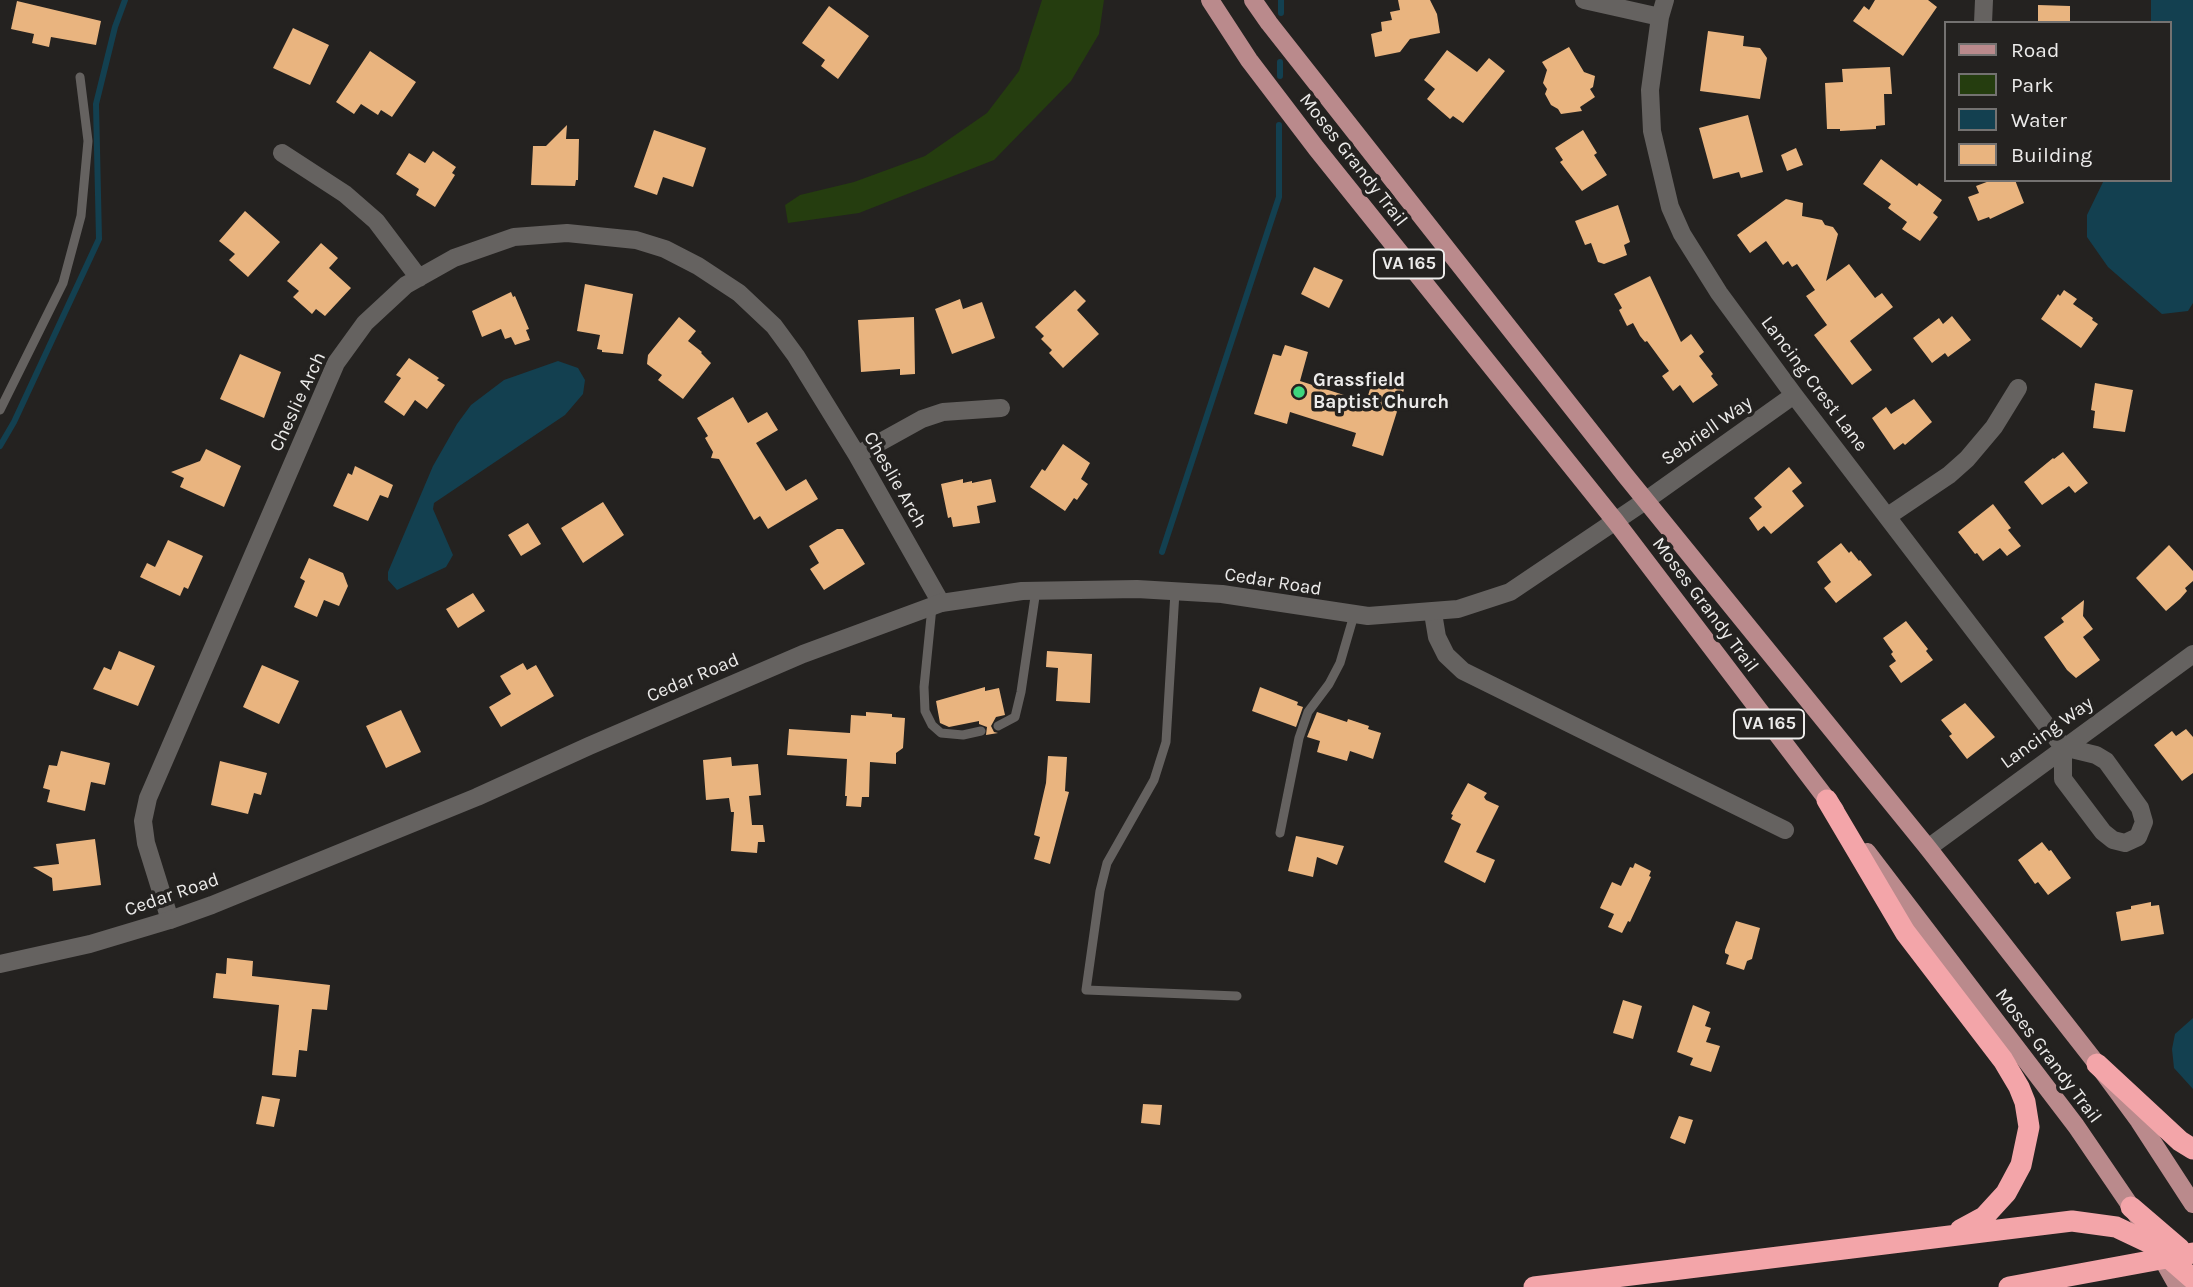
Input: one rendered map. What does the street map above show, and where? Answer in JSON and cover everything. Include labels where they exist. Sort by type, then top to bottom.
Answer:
[{"type":"highway","points":[[1827,800],[1905,932],[2003,1060],[2025,1102],[2029,1127],[2026,1146],[2021,1165],[2006,1193],[1984,1217],[1969,1227],[1941,1237]]},
{"type":"highway","points":[[2097,1064],[2180,1141],[2193,1149]]},
{"type":"highway","points":[[2132,1207],[2193,1260]]},
{"type":"highway","points":[[1534,1287],[2072,1220],[2116,1227],[2154,1245],[2193,1279]]},
{"type":"highway","points":[[2009,1287],[2193,1253]]},
{"type":"main road","name":"Moses Grandy Trail","points":[[1210,0],[1248,60],[1616,522],[2076,1126],[2132,1207],[2154,1245]]},
{"type":"main road","name":"Moses Grandy Trail","points":[[1253,0],[1645,501],[1928,848],[2097,1064],[2139,1121],[2193,1203]]},
{"type":"main road","name":"VA 165","points":[[2154,1245],[2178,1287]]},
{"type":"street","points":[[1584,0],[1662,9]]},
{"type":"street","points":[[1983,21],[1984,0]]},
{"type":"street","name":"Lancing Crest Lane","points":[[1662,9],[1650,90],[1652,131],[1670,207],[1682,234],[1705,272],[1794,395],[2063,747]]},
{"type":"street","points":[[282,153],[345,194],[376,221],[419,278]]},
{"type":"street","name":"Cheslie Arch","points":[[170,920],[146,843],[143,821],[148,798],[337,363],[365,323],[406,285],[454,258],[514,237],[567,233],[636,240],[665,249],[698,266],[739,293],[774,326],[857,455],[936,605]]},
{"type":"street","points":[[1888,516],[1949,475],[1967,459],[1994,427],[2018,388]]},
{"type":"street","name":"Sebriell Way","points":[[1645,501],[1794,395]]},
{"type":"street","points":[[857,455],[922,419],[943,412],[1001,408]]},
{"type":"street","name":"Cedar Road","points":[[0,964],[90,944],[170,920],[477,797],[803,654],[936,605],[1036,590],[1137,589],[1222,593],[1354,615],[1433,613],[1458,609],[1510,592],[1645,501]]},
{"type":"street","points":[[1433,613],[1437,637],[1446,655],[1463,671],[1785,830]]},
{"type":"street","name":"Lancing Way","points":[[1928,848],[2193,654]]},
{"type":"street","points":[[2063,747],[2096,755],[2106,761],[2140,808],[2144,822],[2138,837],[2125,843],[2113,840],[2103,832],[2063,779],[2063,747]]},
{"type":"lane","points":[[0,410],[63,282],[82,216],[88,141],[80,77]]},
{"type":"lane","points":[[998,726],[1015,717],[1036,590]]},
{"type":"lane","points":[[1175,592],[1166,743],[1154,780],[1107,863],[1100,891],[1086,990],[1237,996]]},
{"type":"lane","points":[[936,605],[924,687],[925,711],[932,725],[941,733],[963,735],[981,731]]},
{"type":"lane","points":[[1280,833],[1299,738],[1308,712],[1329,684],[1340,663],[1354,615]]},
{"type":"green space","points":[[1042,0],[1104,0],[1099,34],[1071,81],[994,160],[859,213],[788,223],[785,205],[800,195],[854,182],[925,156],[987,113],[1019,71]]},
{"type":"water","points":[[2151,0],[2193,0],[2193,303],[2188,311],[2162,314],[2108,267],[2087,237],[2087,215],[2103,182],[2172,182],[2172,21],[2151,21]]},
{"type":"water","points":[[558,361],[578,368],[585,380],[583,394],[565,415],[434,503],[433,509],[453,555],[446,567],[397,590],[388,580],[388,572],[433,466],[457,424],[471,405],[504,380]]},
{"type":"water","points":[[2193,1018],[2193,1089],[2174,1068],[2172,1049],[2175,1034]]},
{"type":"building","points":[[1398,0],[1430,0],[1437,14],[1440,33],[1410,39],[1400,52],[1375,57],[1371,34],[1382,31],[1381,22],[1392,20],[1390,12],[1400,10]]},
{"type":"building","points":[[1875,0],[1928,0],[1937,7],[1903,56],[1853,21],[1864,6],[1869,10]]},
{"type":"building","points":[[17,1],[101,21],[96,45],[51,37],[49,47],[32,43],[34,34],[11,29]]},
{"type":"building","points":[[2038,5],[2070,6],[2070,21],[2038,21]]},
{"type":"building","points":[[829,6],[869,36],[838,79],[821,66],[825,60],[802,43]]},
{"type":"building","points":[[293,28],[329,45],[310,85],[273,68]]},
{"type":"building","points":[[1708,31],[1744,36],[1743,46],[1760,48],[1767,58],[1760,99],[1700,91]]},
{"type":"building","points":[[1569,47],[1584,72],[1595,76],[1590,89],[1595,97],[1580,107],[1582,111],[1561,114],[1551,105],[1545,94],[1547,89],[1543,83],[1547,70],[1542,62]]},
{"type":"building","points":[[1447,50],[1477,72],[1489,58],[1505,71],[1463,123],[1453,116],[1450,119],[1427,99],[1435,89],[1424,80]]},
{"type":"building","points":[[370,51],[416,82],[392,117],[381,110],[378,115],[361,104],[354,114],[336,102]]},
{"type":"building","points":[[1890,67],[1892,94],[1884,94],[1885,125],[1876,126],[1876,129],[1827,129],[1825,83],[1843,82],[1842,69]]},
{"type":"building","points":[[1748,115],[1763,172],[1741,178],[1739,172],[1713,179],[1699,128]]},
{"type":"building","points":[[567,125],[566,139],[579,139],[578,180],[575,186],[531,185],[533,146],[546,146]]},
{"type":"building","points":[[654,130],[706,148],[693,187],[663,177],[657,195],[634,187]]},
{"type":"building","points":[[1583,130],[1607,175],[1582,191],[1560,162],[1563,160],[1555,148]]},
{"type":"building","points":[[1796,148],[1803,165],[1787,171],[1781,155]]},
{"type":"building","points":[[433,151],[456,167],[452,173],[455,175],[435,207],[416,195],[419,189],[396,174],[409,153],[425,163]]},
{"type":"building","points":[[1881,159],[1917,186],[1919,183],[1942,200],[1933,213],[1938,217],[1920,241],[1902,229],[1907,222],[1888,208],[1891,204],[1863,184]]},
{"type":"building","points":[[1987,182],[2016,182],[2024,203],[1990,219],[1989,217],[1978,221],[1968,197],[1979,193],[1976,186]]},
{"type":"building","points":[[1786,199],[1803,203],[1802,216],[1822,220],[1838,234],[1826,281],[1849,264],[1875,298],[1882,293],[1893,307],[1850,341],[1872,370],[1852,385],[1814,335],[1827,325],[1806,296],[1815,290],[1797,264],[1792,267],[1788,261],[1783,265],[1766,241],[1750,253],[1737,235]]},
{"type":"building","points":[[1618,205],[1630,242],[1624,245],[1627,255],[1604,264],[1598,262],[1591,243],[1585,245],[1575,221]]},
{"type":"building","points":[[245,211],[280,242],[248,277],[229,260],[235,254],[219,241]]},
{"type":"building","points":[[321,243],[338,258],[329,268],[351,288],[325,316],[316,309],[312,314],[293,297],[299,291],[287,281]]},
{"type":"building","points":[[1314,267],[1343,280],[1329,308],[1301,294]]},
{"type":"building","points":[[1650,276],[1681,342],[1691,334],[1704,352],[1699,356],[1718,385],[1693,403],[1680,385],[1673,391],[1662,376],[1669,371],[1647,341],[1640,336],[1633,323],[1627,326],[1619,310],[1622,308],[1614,294]]},
{"type":"building","points":[[585,284],[633,294],[623,354],[602,352],[597,349],[600,335],[577,331]]},
{"type":"building","points":[[1075,290],[1086,301],[1077,310],[1099,334],[1063,368],[1049,353],[1052,350],[1041,339],[1044,336],[1035,327]]},
{"type":"building","points":[[2064,290],[2077,299],[2073,304],[2098,324],[2081,348],[2041,319],[2058,294],[2060,296]]},
{"type":"building","points":[[511,292],[529,329],[526,330],[530,340],[515,345],[511,337],[505,339],[501,329],[482,337],[472,311]]},
{"type":"building","points":[[960,299],[963,309],[982,302],[995,338],[952,354],[935,309]]},
{"type":"building","points":[[1952,316],[1971,340],[1948,357],[1945,353],[1932,363],[1913,338],[1939,318],[1943,324]]},
{"type":"building","points":[[679,317],[696,331],[688,341],[711,363],[683,399],[658,380],[662,375],[647,364],[648,355]]},
{"type":"building","points":[[914,317],[915,374],[900,375],[900,369],[861,372],[858,320]]},
{"type":"building","name":"Grassfield Baptist Church","points":[[1285,345],[1308,352],[1300,381],[1366,402],[1375,373],[1406,383],[1383,456],[1352,446],[1356,433],[1290,412],[1287,424],[1254,414],[1273,354],[1281,356]]},
{"type":"building","points":[[240,354],[281,372],[264,418],[220,399]]},
{"type":"building","points":[[409,358],[445,385],[427,409],[415,400],[404,416],[384,402],[401,378],[396,375]]},
{"type":"building","points":[[2095,383],[2133,390],[2125,432],[2093,428],[2095,411],[2091,410]]},
{"type":"building","points":[[733,397],[748,423],[767,412],[778,430],[756,443],[786,491],[806,479],[818,499],[768,529],[760,516],[754,520],[719,459],[711,458],[713,452],[705,438],[708,436],[697,418]]},
{"type":"building","points":[[1914,399],[1932,422],[1905,445],[1903,443],[1894,450],[1872,418],[1886,407],[1891,414]]},
{"type":"building","points":[[1063,444],[1090,463],[1081,479],[1088,484],[1065,511],[1030,487],[1042,469],[1045,471]]},
{"type":"building","points":[[206,449],[241,466],[224,507],[180,487],[184,478],[171,472],[200,461]]},
{"type":"building","points":[[2063,452],[2088,483],[2075,493],[2069,486],[2042,505],[2024,482]]},
{"type":"building","points":[[355,466],[393,485],[388,498],[380,495],[368,521],[333,506],[348,473],[352,475]]},
{"type":"building","points":[[1789,467],[1802,483],[1792,491],[1804,506],[1771,534],[1764,526],[1758,531],[1749,518],[1762,507],[1754,498]]},
{"type":"building","points":[[963,479],[963,483],[972,483],[991,479],[996,502],[977,506],[980,523],[953,527],[951,517],[948,518],[941,484]]},
{"type":"building","points":[[603,502],[624,535],[583,563],[561,528]]},
{"type":"building","points":[[1993,504],[2021,546],[2007,556],[2000,548],[1983,561],[1958,532]]},
{"type":"building","points":[[528,523],[541,544],[521,556],[508,535]]},
{"type":"building","points":[[837,529],[843,529],[865,564],[824,590],[810,569],[819,563],[809,546]]},
{"type":"building","points":[[168,540],[203,556],[188,589],[184,587],[180,596],[140,577],[147,563],[155,567]]},
{"type":"building","points":[[1841,543],[1872,575],[1836,603],[1824,588],[1831,582],[1817,562]]},
{"type":"building","points":[[2169,545],[2193,571],[2193,581],[2185,588],[2187,591],[2180,599],[2166,611],[2136,578]]},
{"type":"building","points":[[309,558],[343,573],[348,586],[339,606],[324,600],[317,617],[294,607],[305,581],[300,578]]},
{"type":"building","points":[[473,593],[485,611],[458,628],[446,609]]},
{"type":"building","points":[[2084,600],[2083,616],[2093,629],[2083,637],[2100,660],[2076,678],[2067,670],[2044,637],[2064,622],[2061,618]]},
{"type":"building","points":[[1906,621],[1928,649],[1926,651],[1933,660],[1901,683],[1889,666],[1896,661],[1883,638]]},
{"type":"building","points":[[119,651],[155,666],[138,706],[93,689],[104,667],[111,670]]},
{"type":"building","points":[[1047,651],[1092,654],[1090,703],[1056,701],[1058,668],[1046,667]]},
{"type":"building","points":[[523,663],[527,670],[536,665],[554,696],[501,727],[489,707],[511,694],[500,676]]},
{"type":"building","points":[[262,665],[299,681],[279,724],[243,707]]},
{"type":"building","points":[[985,687],[985,691],[999,688],[1005,715],[996,717],[991,726],[994,732],[998,733],[986,735],[987,727],[979,724],[979,721],[949,727],[940,723],[936,701]]},
{"type":"building","points":[[1260,687],[1298,702],[1297,705],[1303,707],[1296,727],[1252,711]]},
{"type":"building","points":[[1965,703],[1995,737],[1967,759],[1949,736],[1952,734],[1941,720]]},
{"type":"building","points":[[401,710],[421,752],[386,768],[366,726]]},
{"type":"building","points":[[866,712],[905,718],[903,748],[896,753],[896,764],[870,762],[869,797],[862,797],[861,807],[846,806],[847,759],[787,755],[789,729],[850,733],[851,715],[866,716]]},
{"type":"building","points":[[1317,712],[1347,722],[1348,719],[1381,733],[1373,759],[1350,751],[1347,761],[1317,752],[1320,741],[1307,737]]},
{"type":"building","points":[[2186,729],[2193,737],[2193,773],[2182,781],[2154,745],[2172,731],[2176,736]]},
{"type":"building","points":[[61,751],[110,763],[105,785],[91,782],[85,811],[47,802],[50,790],[43,788],[49,765],[57,766]]},
{"type":"building","points":[[1048,756],[1067,757],[1065,791],[1069,792],[1050,864],[1034,859],[1040,837],[1034,835],[1046,783]]},
{"type":"building","points":[[731,757],[732,766],[758,764],[761,795],[749,796],[752,825],[763,825],[765,842],[758,842],[757,853],[731,851],[734,812],[731,812],[729,798],[706,800],[703,760]]},
{"type":"building","points":[[220,761],[267,773],[261,795],[254,793],[248,814],[211,805]]},
{"type":"building","points":[[1468,783],[1487,793],[1484,797],[1486,800],[1499,806],[1476,852],[1495,860],[1485,883],[1444,862],[1461,824],[1451,819],[1451,814]]},
{"type":"building","points":[[1296,836],[1344,846],[1337,865],[1317,857],[1313,877],[1288,871]]},
{"type":"building","points":[[95,839],[101,885],[53,891],[52,878],[33,867],[59,864],[56,844]]},
{"type":"building","points":[[2042,842],[2071,878],[2048,895],[2038,882],[2035,884],[2018,860]]},
{"type":"building","points":[[1635,863],[1651,871],[1651,877],[1622,933],[1608,927],[1614,914],[1600,908],[1612,882],[1621,886],[1630,867],[1633,868]]},
{"type":"building","points":[[2151,902],[2151,906],[2159,905],[2164,934],[2121,941],[2116,912]]},
{"type":"building","points":[[1736,921],[1760,928],[1752,959],[1747,961],[1744,970],[1726,964],[1729,955],[1725,950]]},
{"type":"building","points":[[227,958],[253,961],[252,976],[330,985],[327,1010],[312,1009],[307,1051],[299,1050],[296,1077],[272,1075],[279,1005],[213,998],[216,973],[226,974]]},
{"type":"building","points":[[1623,1000],[1642,1006],[1633,1039],[1613,1033]]},
{"type":"building","points":[[1693,1005],[1710,1012],[1705,1026],[1711,1028],[1706,1042],[1720,1046],[1711,1072],[1690,1065],[1693,1058],[1677,1052]]},
{"type":"building","points":[[262,1096],[280,1099],[274,1127],[256,1124]]},
{"type":"building","points":[[1143,1104],[1162,1105],[1160,1125],[1141,1123]]},
{"type":"building","points":[[1679,1116],[1693,1120],[1685,1144],[1670,1138]]},
{"type":"waterway","points":[[0,446],[14,422],[99,239],[96,104],[115,27],[125,0]]},
{"type":"waterway","points":[[1281,0],[1281,13]]},
{"type":"waterway","points":[[1280,62],[1280,76]]},
{"type":"waterway","points":[[1162,552],[1279,197],[1279,125]]},
{"type":"place","name":"Grassfield Baptist Church","points":[[1299,392]]}]
